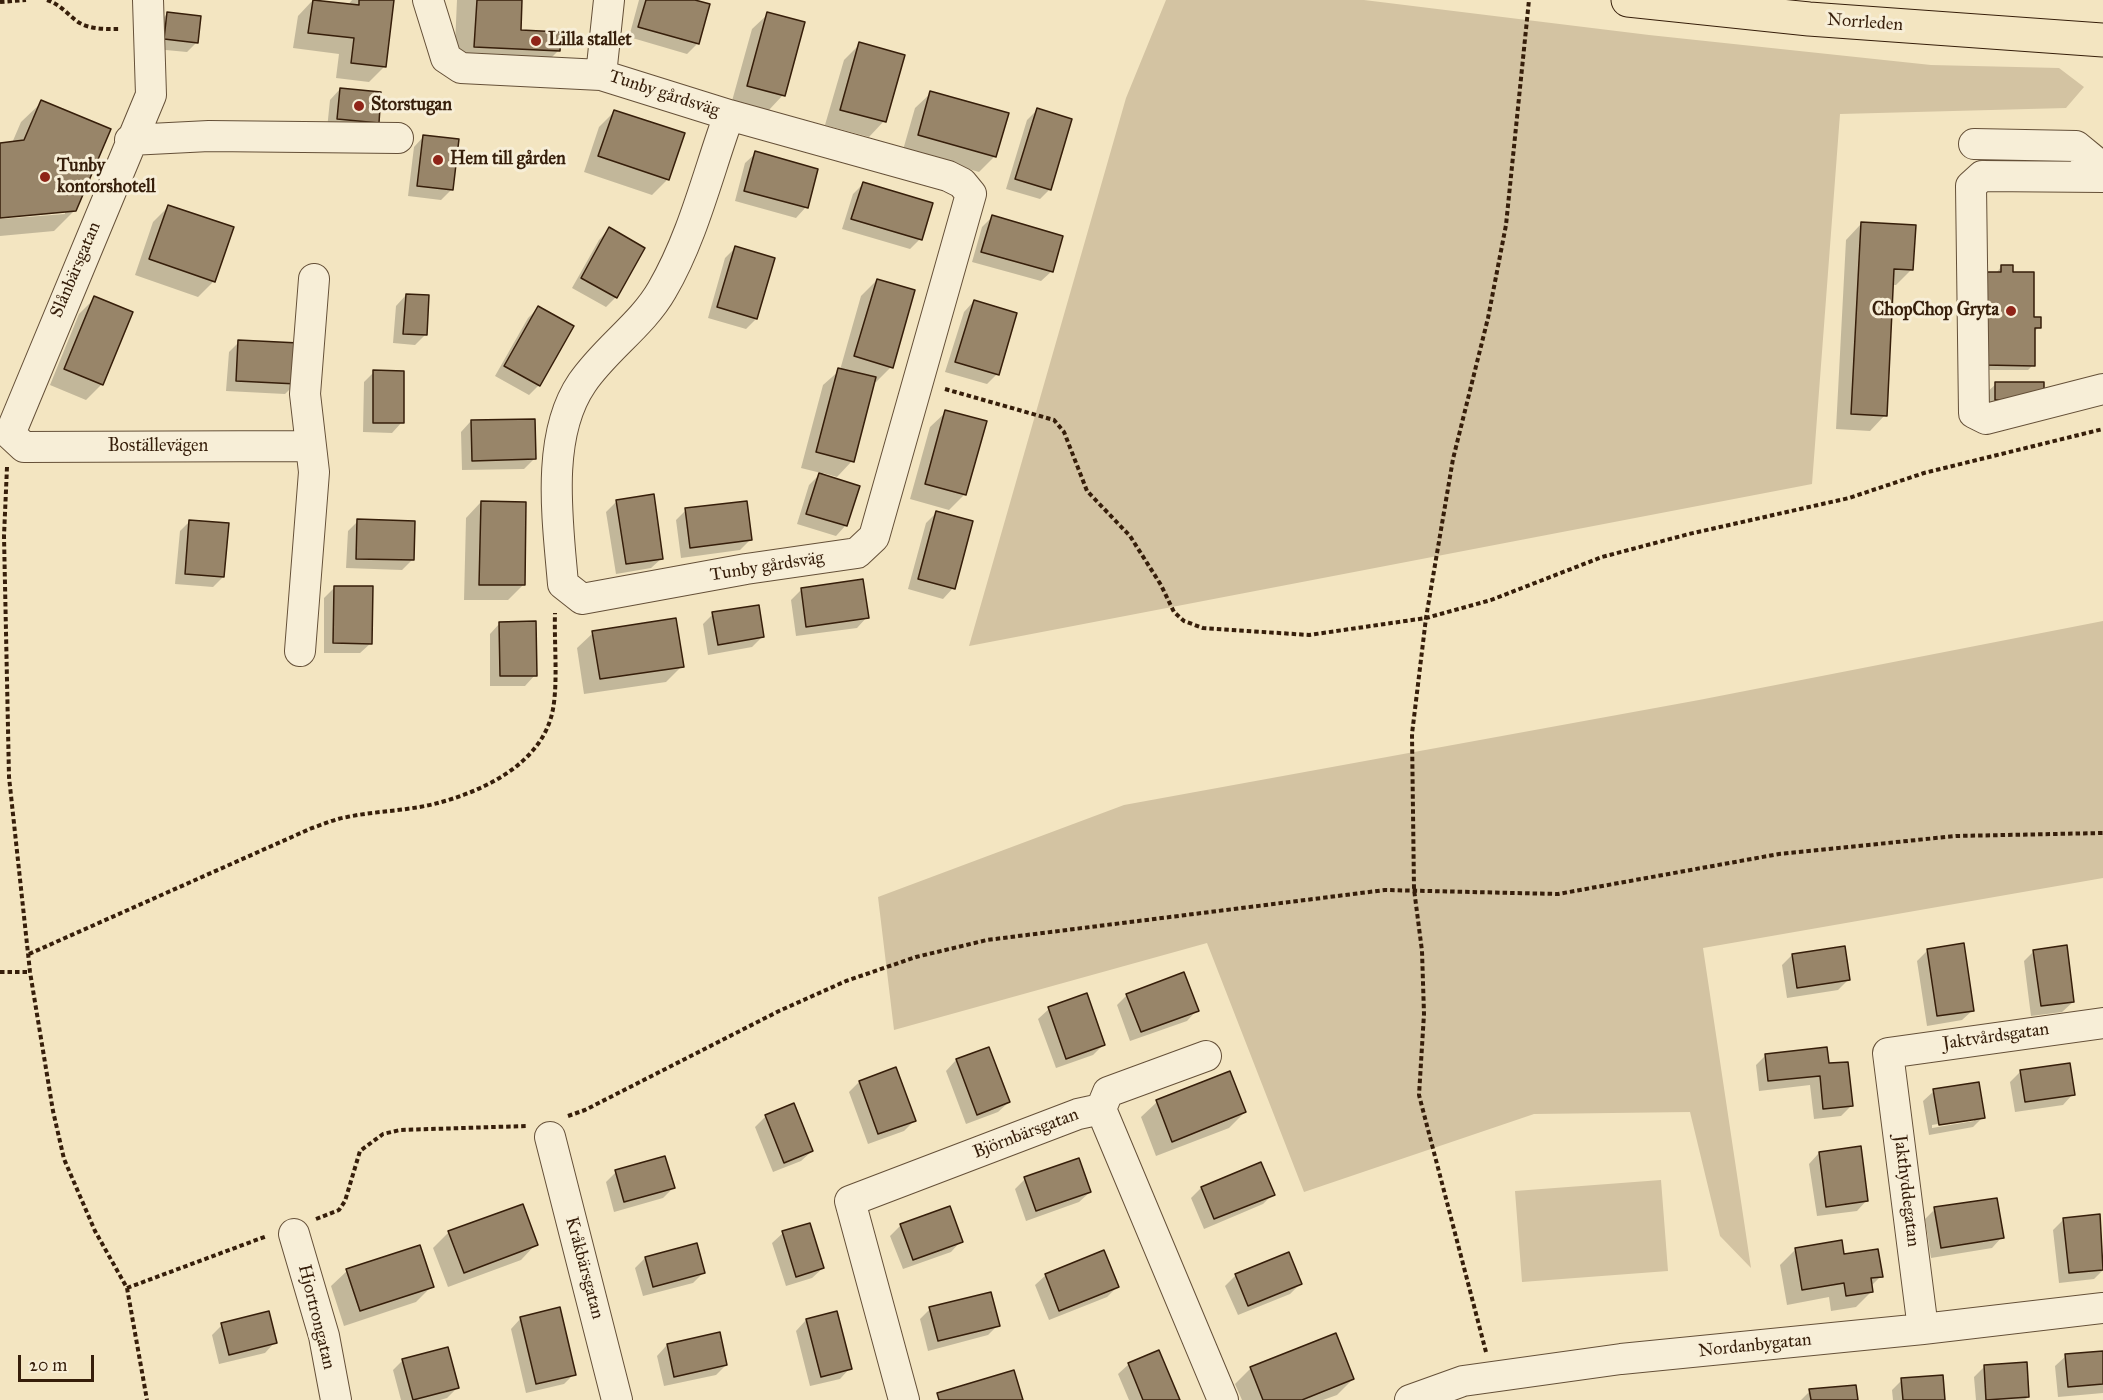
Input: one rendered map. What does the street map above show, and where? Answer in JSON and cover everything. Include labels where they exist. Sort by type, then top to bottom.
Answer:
[{"type":"main road","name":"Norrleden","points":[[1628,0],[1809,19],[2103,40]]},
{"type":"street","points":[[428,0],[446,58],[461,68],[601,75]]},
{"type":"street","name":"Tunby gårdsväg","points":[[609,0],[601,75],[729,115],[948,176],[962,183],[971,194],[874,537],[857,553],[746,569],[582,599],[563,584],[556,488],[563,432],[581,383],[660,293],[675,267],[729,115]]},
{"type":"street","name":"Slånbärsgatan","points":[[17,441],[130,140],[151,95],[148,14]]},
{"type":"street","points":[[130,140],[209,136],[398,138]]},
{"type":"street","points":[[1974,144],[2076,146],[2103,168]]},
{"type":"street","points":[[2103,177],[1982,176],[1971,186],[1974,413],[1986,419],[2103,389]]},
{"type":"street","points":[[300,651],[314,472],[305,394],[314,279]]},
{"type":"street","name":"Boställevägen","points":[[17,441],[311,446]]},
{"type":"street","name":"Jaktvårdsgatan","points":[[1888,1053],[2103,1023]]},
{"type":"street","name":"Jakthyddegatan","points":[[1888,1053],[1923,1329]]},
{"type":"street","points":[[1101,1109],[1108,1092],[1206,1056]]},
{"type":"street","name":"Björnbärsgatan","points":[[904,1400],[850,1201],[1078,1114],[1101,1109],[1223,1400]]},
{"type":"street","name":"Kråkbärsgatan","points":[[551,1126],[617,1400]]},
{"type":"street","name":"Hjortrongatan","points":[[292,1230],[324,1336],[336,1400]]},
{"type":"street","name":"Nordanbygatan","points":[[1410,1400],[1463,1380],[1621,1359],[1923,1329],[2103,1308]]},
{"type":"path","points":[[0,2],[27,0]]},
{"type":"path","points":[[47,0],[56,3],[80,23],[92,28],[148,14]]},
{"type":"path","points":[[1490,1377],[1488,1361],[1419,1095],[1424,1014],[1422,951],[1414,889],[1413,734],[1426,618],[1452,459],[1488,318],[1506,225],[1529,0]]},
{"type":"path","points":[[918,383],[1054,420],[1064,432],[1087,491],[1130,536],[1161,585],[1174,612],[1184,621],[1203,628],[1309,635],[1426,618],[1491,600],[1602,557],[1689,534],[1849,498],[1924,473],[2103,429]]},
{"type":"path","points":[[17,441],[7,461],[4,536],[9,777],[30,972],[53,1111],[64,1159],[95,1231],[127,1288],[147,1400]]},
{"type":"path","points":[[28,954],[312,828],[353,816],[434,804],[478,789],[512,771],[531,754],[547,729],[554,709],[555,611],[582,599]]},
{"type":"path","points":[[127,1288],[292,1230],[339,1210],[345,1201],[360,1151],[383,1134],[400,1131],[551,1126],[779,1011],[846,981],[916,957],[987,940],[1042,931],[1385,890],[1558,894],[1779,854],[1956,836],[2103,833]]},
{"type":"path","points":[[0,972],[30,972]]},
{"type":"shaded area","points":[[1166,0],[1364,0],[1649,35],[1931,65],[2059,68],[2084,87],[2066,108],[1840,114],[1812,484],[969,646],[1126,98]]},
{"type":"shaded area","points":[[2103,621],[2103,878],[1703,948],[1751,1268],[1720,1236],[1690,1112],[1534,1114],[1304,1192],[1207,943],[894,1030],[878,897],[1124,805],[1699,700]]},
{"type":"shaded area","points":[[1661,1180],[1668,1271],[1522,1282],[1515,1191]]},
{"type":"building","points":[[313,0],[359,5],[359,0],[394,0],[386,67],[351,63],[354,38],[308,33]]},
{"type":"building","points":[[477,0],[522,0],[521,30],[561,32],[560,51],[474,47]]},
{"type":"building","points":[[646,0],[695,0],[710,4],[699,44],[638,27]]},
{"type":"building","points":[[167,12],[201,16],[198,43],[164,39]]},
{"type":"building","points":[[767,12],[805,22],[785,96],[747,86]]},
{"type":"building","points":[[859,42],[905,55],[886,122],[840,110]]},
{"type":"building","name":"Storstugan","points":[[340,88],[381,92],[379,123],[337,119]]},
{"type":"building","points":[[930,91],[1009,113],[996,157],[918,135]]},
{"type":"building","name":"Tunby kontorshotell","points":[[41,100],[111,129],[76,211],[0,218],[0,143],[24,140]]},
{"type":"building","points":[[1037,108],[1072,119],[1051,190],[1015,179]]},
{"type":"building","points":[[614,110],[685,133],[669,180],[598,156]]},
{"type":"building","points":[[423,135],[459,139],[453,190],[417,186]]},
{"type":"building","points":[[755,151],[818,169],[808,208],[744,191]]},
{"type":"building","points":[[863,182],[933,203],[922,240],[851,219]]},
{"type":"building","points":[[168,205],[234,227],[215,282],[149,259]]},
{"type":"building","points":[[992,215],[1063,236],[1053,272],[981,252]]},
{"type":"building","points":[[1861,222],[1916,225],[1913,270],[1894,269],[1887,416],[1851,414]]},
{"type":"building","points":[[609,227],[645,248],[617,298],[581,278]]},
{"type":"building","points":[[735,246],[775,258],[757,319],[717,307]]},
{"type":"building","points":[[2001,265],[2013,265],[2013,272],[2034,272],[2034,317],[2041,317],[2041,328],[2035,328],[2035,366],[1984,365],[1985,272],[2001,272]]},
{"type":"building","points":[[877,279],[915,290],[893,368],[854,356]]},
{"type":"building","points":[[406,294],[429,295],[427,335],[403,334]]},
{"type":"building","points":[[94,296],[133,312],[103,385],[64,369]]},
{"type":"building","points":[[974,300],[1017,313],[999,375],[955,362]]},
{"type":"building","points":[[538,306],[574,326],[540,386],[504,366]]},
{"type":"building","points":[[238,340],[299,343],[297,384],[236,381]]},
{"type":"building","points":[[838,368],[876,377],[854,462],[816,452]]},
{"type":"building","points":[[373,370],[404,371],[404,423],[373,423]]},
{"type":"building","points":[[1995,382],[2044,382],[2044,400],[1995,400]]},
{"type":"building","points":[[945,410],[987,421],[966,495],[925,484]]},
{"type":"building","points":[[535,419],[536,459],[472,461],[471,420]]},
{"type":"building","points":[[819,473],[860,486],[847,526],[806,514]]},
{"type":"building","points":[[654,494],[663,559],[626,564],[616,500]]},
{"type":"building","points":[[481,501],[526,502],[525,585],[479,585]]},
{"type":"building","points":[[747,501],[752,540],[690,548],[685,508]]},
{"type":"building","points":[[936,511],[973,521],[955,589],[918,579]]},
{"type":"building","points":[[357,519],[415,521],[414,560],[356,559]]},
{"type":"building","points":[[189,520],[229,523],[224,577],[185,574]]},
{"type":"building","points":[[863,579],[869,618],[806,627],[801,588]]},
{"type":"building","points":[[334,586],[373,586],[372,644],[333,643]]},
{"type":"building","points":[[759,605],[764,637],[718,645],[712,612]]},
{"type":"building","points":[[676,618],[684,667],[600,679],[592,631]]},
{"type":"building","points":[[536,621],[537,676],[500,676],[499,622]]},
{"type":"building","points":[[1964,943],[1974,1011],[1937,1016],[1927,949]]},
{"type":"building","points":[[2067,945],[2074,1002],[2041,1006],[2033,950]]},
{"type":"building","points":[[1845,946],[1850,980],[1797,988],[1792,954]]},
{"type":"building","points":[[1184,972],[1199,1011],[1141,1032],[1126,994]]},
{"type":"building","points":[[1087,993],[1105,1045],[1066,1059],[1048,1007]]},
{"type":"building","points":[[989,1047],[1010,1102],[977,1115],[956,1059]]},
{"type":"building","points":[[1827,1047],[1829,1063],[1848,1062],[1853,1106],[1823,1109],[1820,1076],[1768,1081],[1765,1054]]},
{"type":"building","points":[[2070,1063],[2075,1095],[2025,1102],[2020,1070]]},
{"type":"building","points":[[896,1067],[916,1121],[878,1134],[859,1081]]},
{"type":"building","points":[[1230,1071],[1246,1112],[1172,1142],[1156,1100]]},
{"type":"building","points":[[1979,1082],[1985,1118],[1939,1125],[1933,1089]]},
{"type":"building","points":[[794,1103],[813,1151],[784,1163],[765,1115]]},
{"type":"building","points":[[1861,1146],[1868,1201],[1826,1207],[1819,1152]]},
{"type":"building","points":[[665,1156],[675,1188],[624,1202],[615,1170]]},
{"type":"building","points":[[1079,1158],[1091,1192],[1036,1211],[1024,1177]]},
{"type":"building","points":[[1261,1162],[1275,1195],[1214,1219],[1201,1187]]},
{"type":"building","points":[[1997,1198],[2004,1238],[1941,1248],[1934,1207]]},
{"type":"building","points":[[523,1204],[538,1245],[464,1273],[448,1231]]},
{"type":"building","points":[[950,1206],[963,1242],[913,1260],[900,1224]]},
{"type":"building","points":[[2100,1214],[2103,1270],[2069,1273],[2063,1218]]},
{"type":"building","points":[[810,1223],[824,1268],[796,1277],[782,1231]]},
{"type":"building","points":[[1842,1240],[1844,1254],[1878,1249],[1883,1277],[1871,1278],[1873,1292],[1846,1296],[1844,1283],[1802,1290],[1795,1248]]},
{"type":"building","points":[[697,1243],[705,1273],[653,1287],[645,1257]]},
{"type":"building","points":[[420,1245],[434,1287],[360,1311],[346,1269]]},
{"type":"building","points":[[1104,1250],[1119,1287],[1059,1311],[1045,1274]]},
{"type":"building","points":[[1289,1252],[1302,1284],[1248,1306],[1235,1274]]},
{"type":"building","points":[[991,1292],[1000,1326],[938,1341],[929,1307]]},
{"type":"building","points":[[560,1307],[576,1375],[536,1384],[520,1317]]},
{"type":"building","points":[[269,1311],[277,1343],[229,1355],[221,1323]]},
{"type":"building","points":[[837,1311],[852,1369],[821,1377],[806,1319]]},
{"type":"building","points":[[720,1332],[727,1365],[674,1377],[667,1344]]},
{"type":"building","points":[[1336,1333],[1354,1379],[1302,1400],[1263,1400],[1250,1367]]},
{"type":"building","points":[[448,1347],[459,1388],[413,1400],[402,1359]]},
{"type":"building","points":[[1159,1350],[1180,1400],[1143,1400],[1128,1363]]},
{"type":"building","points":[[2103,1351],[2103,1384],[2068,1387],[2065,1354]]},
{"type":"building","points":[[2027,1362],[2029,1397],[1986,1400],[1984,1365]]},
{"type":"building","points":[[1014,1370],[1023,1400],[939,1400],[937,1393]]},
{"type":"building","points":[[1943,1375],[1945,1400],[1903,1400],[1901,1378]]},
{"type":"building","points":[[1856,1385],[1858,1400],[1811,1400],[1809,1389]]},
{"type":"place","name":"Lilla stallet","points":[[536,41]]},
{"type":"place","name":"Storstugan","points":[[359,106]]},
{"type":"place","name":"Hem till gården","points":[[438,160]]},
{"type":"place","name":"Tunby kontorshotell","points":[[45,177]]},
{"type":"place","name":"ChopChop Gryta","points":[[2011,311]]}]
